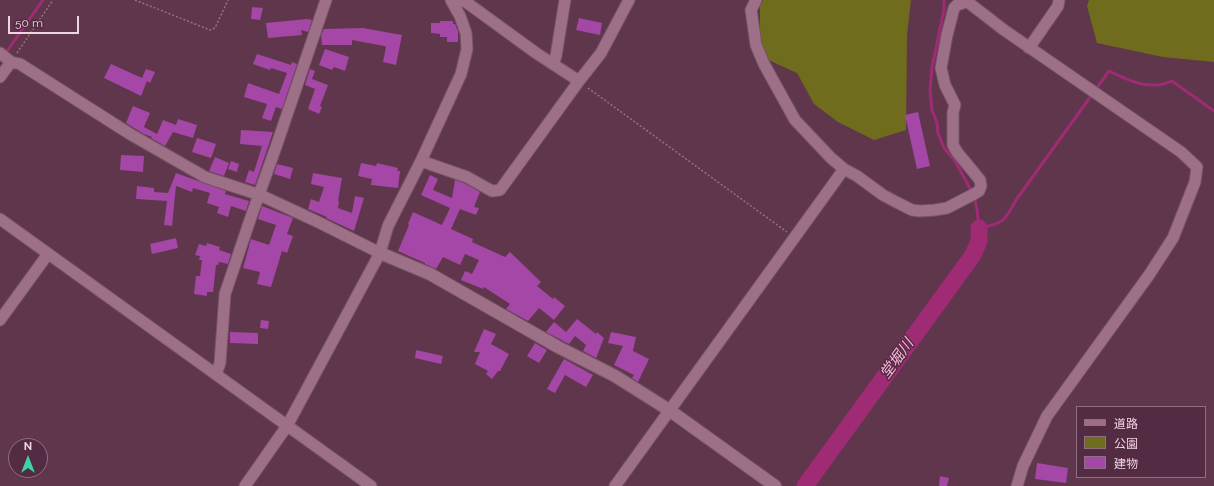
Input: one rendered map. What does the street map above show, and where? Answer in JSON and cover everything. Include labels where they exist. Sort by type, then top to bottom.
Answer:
[{"type":"street","points":[[216,374],[220,363],[225,294],[326,0]]},
{"type":"street","points":[[245,486],[287,426],[380,253],[388,226],[421,161],[461,74],[466,49],[466,32],[460,16],[451,0]]},
{"type":"street","points":[[460,0],[470,5],[578,81]]},
{"type":"street","points":[[553,64],[556,56],[565,0]]},
{"type":"street","points":[[421,161],[467,177],[492,191],[500,190],[578,81],[601,53],[629,0]]},
{"type":"street","points":[[756,0],[752,10],[756,45],[764,64],[795,120],[831,158],[844,169],[857,176],[883,195],[912,210],[920,211],[947,208],[979,191],[981,186],[980,180],[953,145],[953,120],[955,105],[945,85],[941,68],[954,8],[961,3],[969,3],[1029,48],[1181,152],[1198,167],[1195,182],[1173,238],[1149,275],[1047,416],[1023,466],[1017,486]]},
{"type":"street","points":[[1029,48],[1058,6],[1059,0]]},
{"type":"street","points":[[0,77],[5,57],[20,64],[130,134],[205,177],[260,195],[380,253],[430,274],[558,347],[615,376],[669,410],[775,486]]},
{"type":"street","points":[[615,486],[844,169]]},
{"type":"street","points":[[0,218],[371,486]]},
{"type":"street","points":[[0,320],[48,254]]},
{"type":"path","points":[[5,57],[53,0]]},
{"type":"path","points":[[135,0],[210,30],[215,28],[228,0]]},
{"type":"path","points":[[578,81],[795,238]]},
{"type":"green space","points":[[763,0],[911,0],[907,35],[906,130],[874,140],[838,122],[814,104],[797,73],[760,56],[760,5]]},
{"type":"green space","points":[[1089,0],[1214,0],[1214,62],[1163,57],[1097,43],[1087,6]]},
{"type":"building","points":[[252,7],[263,8],[260,20],[251,19]]},
{"type":"building","points":[[579,18],[602,23],[600,35],[576,30]]},
{"type":"building","points":[[307,19],[312,20],[308,32],[301,30],[302,35],[268,38],[266,23]]},
{"type":"building","points":[[440,21],[453,21],[453,24],[455,24],[458,31],[458,42],[447,42],[447,37],[440,37],[440,34],[431,33],[431,23],[440,23]]},
{"type":"building","points":[[363,28],[402,35],[396,65],[383,62],[386,47],[384,46],[352,40],[352,45],[322,45],[321,35],[324,29]]},
{"type":"building","points":[[325,49],[349,57],[345,71],[334,67],[332,70],[319,65]]},
{"type":"building","points":[[257,54],[291,65],[292,62],[297,64],[282,109],[276,107],[271,121],[262,118],[267,104],[244,97],[248,83],[279,94],[287,73],[271,68],[270,70],[253,64]]},
{"type":"building","points":[[111,64],[142,78],[146,69],[155,72],[150,83],[147,81],[141,96],[104,78]]},
{"type":"building","points":[[310,69],[315,71],[312,79],[328,85],[320,106],[322,107],[319,114],[308,109],[315,89],[305,85]]},
{"type":"building","points":[[133,106],[150,113],[144,127],[157,134],[163,120],[176,125],[178,119],[197,125],[193,138],[173,132],[165,146],[126,123]]},
{"type":"building","points":[[918,112],[930,166],[917,169],[905,115]]},
{"type":"building","points":[[241,130],[273,132],[255,185],[245,182],[249,170],[254,172],[262,146],[240,144]]},
{"type":"building","points":[[197,138],[216,144],[211,158],[192,152]]},
{"type":"building","points":[[121,155],[144,156],[143,172],[120,170]]},
{"type":"building","points":[[215,157],[229,163],[224,176],[209,171]]},
{"type":"building","points":[[231,161],[239,164],[237,172],[228,169]]},
{"type":"building","points":[[361,163],[376,166],[377,163],[398,168],[397,171],[400,171],[398,188],[371,185],[372,179],[358,176]]},
{"type":"building","points":[[277,164],[293,168],[290,179],[274,174]]},
{"type":"building","points":[[176,173],[226,191],[225,194],[249,201],[246,211],[231,206],[228,217],[217,213],[219,207],[207,203],[210,193],[193,188],[192,192],[176,186],[172,226],[164,225],[167,201],[136,199],[137,186],[154,188],[154,192],[168,193]]},
{"type":"building","points":[[313,173],[342,178],[338,208],[352,213],[355,196],[364,198],[354,231],[308,209],[311,199],[319,202],[324,187],[311,184]]},
{"type":"building","points":[[430,175],[438,179],[433,190],[452,198],[455,180],[480,192],[474,207],[479,208],[476,215],[460,209],[451,229],[473,239],[472,242],[505,257],[510,252],[541,282],[537,286],[553,299],[554,297],[565,306],[554,320],[539,308],[528,321],[506,309],[510,304],[484,287],[483,289],[461,280],[465,271],[472,274],[479,260],[465,254],[460,265],[443,257],[436,269],[398,251],[413,212],[442,225],[450,208],[421,195]]},
{"type":"building","points":[[262,206],[293,218],[287,234],[293,236],[287,253],[282,251],[271,287],[257,284],[260,272],[243,268],[251,239],[269,245],[276,225],[258,219]]},
{"type":"building","points":[[176,238],[178,248],[152,254],[150,244]]},
{"type":"building","points":[[207,243],[220,247],[219,250],[231,254],[228,264],[219,262],[218,265],[216,265],[213,292],[207,292],[207,296],[194,294],[196,276],[200,276],[202,260],[199,260],[200,256],[195,255],[199,244],[206,246]]},
{"type":"building","points":[[577,319],[596,334],[597,332],[604,338],[596,358],[583,351],[586,345],[575,336],[569,344],[546,332],[554,322],[566,332]]},
{"type":"building","points":[[261,320],[269,321],[268,329],[260,328]]},
{"type":"building","points":[[484,329],[496,334],[491,344],[509,354],[500,371],[498,371],[492,379],[486,374],[488,371],[475,364],[480,352],[474,352]]},
{"type":"building","points":[[230,332],[258,333],[258,344],[230,343]]},
{"type":"building","points":[[611,332],[636,337],[633,351],[649,359],[638,382],[632,378],[634,375],[614,365],[623,346],[608,343]]},
{"type":"building","points":[[535,343],[547,350],[539,363],[527,356]]},
{"type":"building","points":[[416,350],[443,356],[441,364],[415,358]]},
{"type":"building","points":[[564,359],[593,375],[586,387],[565,375],[555,393],[547,389]]},
{"type":"building","points":[[1037,463],[1068,468],[1066,483],[1035,479]]},
{"type":"building","points":[[940,476],[949,478],[947,486],[939,486]]},
{"type":"waterway","points":[[5,54],[43,0]]},
{"type":"waterway","points":[[944,0],[944,10],[932,67],[930,90],[932,110],[937,123],[938,133],[944,148],[955,161],[972,192]]},
{"type":"waterway","points":[[974,197],[979,228],[998,223],[1006,217],[1016,200],[1109,71],[1140,84],[1156,85],[1172,81],[1214,111]]},
{"type":"waterway","name":"堂堀川","points":[[805,486],[973,255],[979,241],[979,228]]}]
